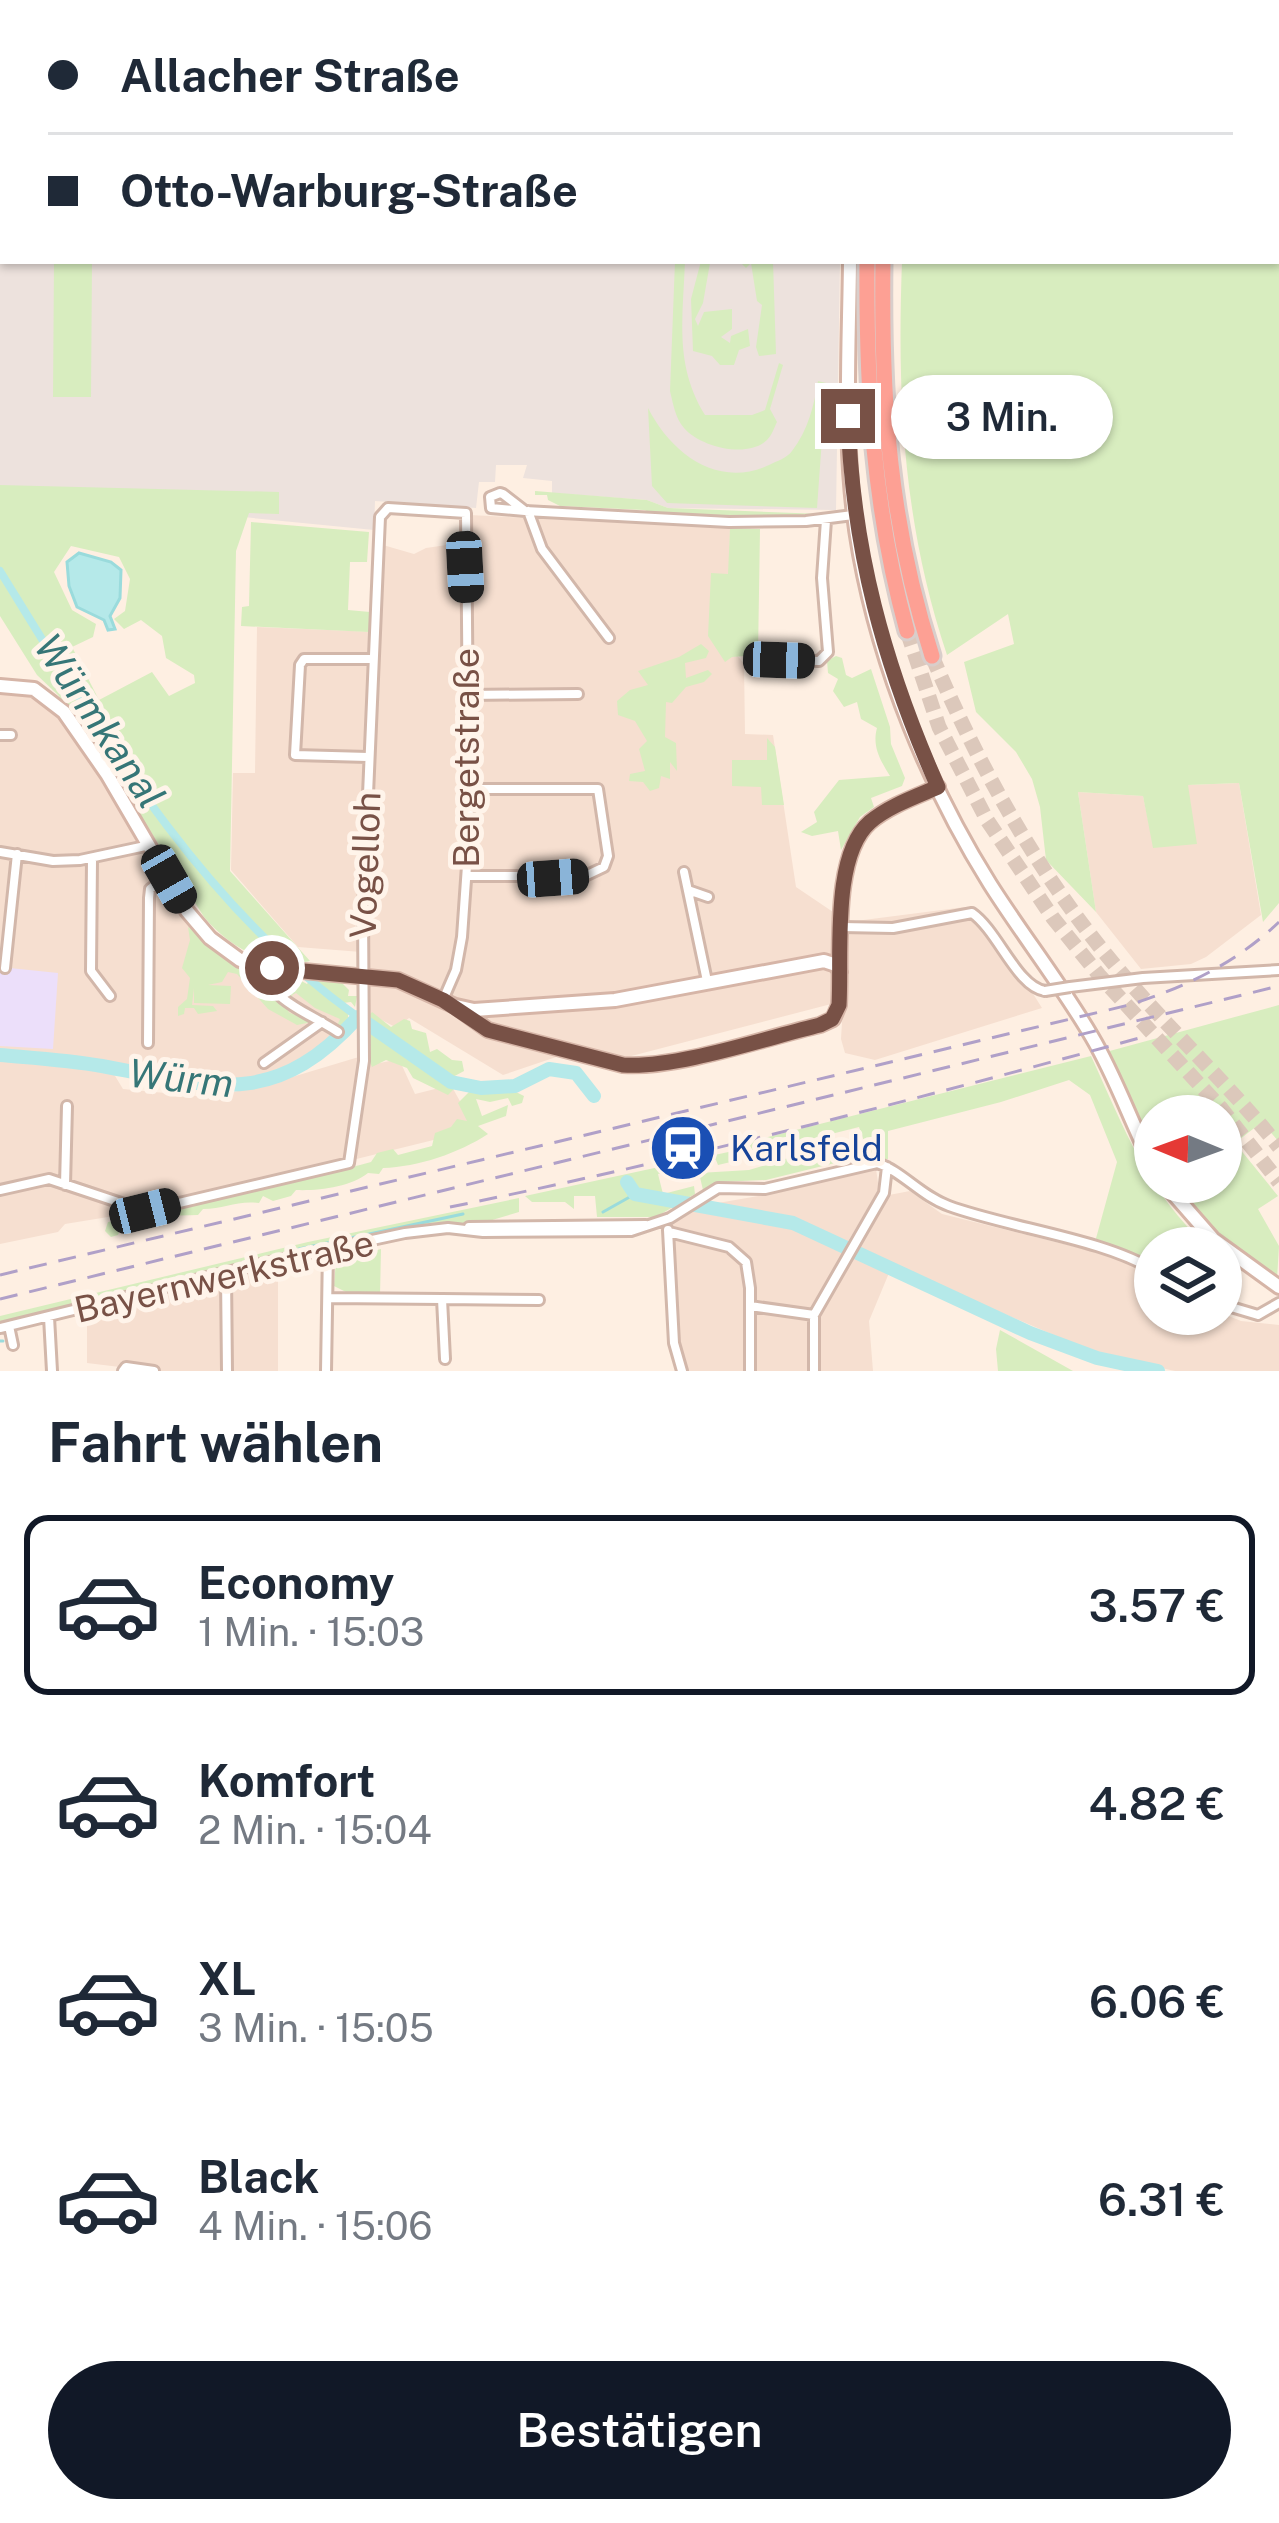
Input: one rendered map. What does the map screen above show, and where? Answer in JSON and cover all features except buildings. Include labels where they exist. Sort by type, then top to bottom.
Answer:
[{"type":"highway","points":[[867,264],[872,454],[885,543],[908,632]]},
{"type":"highway","points":[[883,264],[882,387],[890,478],[906,567],[932,656]]},
{"type":"street","points":[[850,264],[848,416],[854,514],[886,652],[938,787],[990,884],[1104,1057],[1134,1123]]},
{"type":"street","name":"Vogelloh","points":[[65,1185],[145,1211],[349,1162],[364,1060],[368,757],[380,517],[384,510],[466,513]]},
{"type":"street","points":[[609,638],[542,549],[526,511],[729,522],[826,520],[854,514]]},
{"type":"street","name":"Bergetstraße","points":[[449,1003],[466,875],[466,513]]},
{"type":"street","points":[[770,660],[818,661],[828,652],[822,578],[826,520]]},
{"type":"street","name":"Vogelloh","points":[[368,757],[295,755],[304,658],[372,659]]},
{"type":"street","points":[[0,686],[34,689],[57,704],[107,773],[200,928],[224,950],[253,964],[407,982],[488,1030],[623,1065],[643,1066],[824,1024],[838,1010],[846,867],[856,838],[881,814],[938,787]]},
{"type":"street","points":[[467,695],[578,694]]},
{"type":"street","points":[[466,875],[585,875],[602,869],[608,856],[598,789],[468,788]]},
{"type":"street","points":[[0,852],[53,861],[92,859],[150,845]]},
{"type":"street","points":[[5,968],[17,854]]},
{"type":"street","points":[[92,859],[91,971],[110,996]]},
{"type":"street","points":[[684,872],[708,983]]},
{"type":"street","points":[[148,1043],[150,889],[167,876]]},
{"type":"street","points":[[688,890],[708,897]]},
{"type":"street","points":[[842,927],[893,928],[972,913],[1028,984],[1045,991],[1143,978],[1279,970]]},
{"type":"street","points":[[824,962],[837,950],[842,927]]},
{"type":"street","points":[[449,1003],[474,1010],[615,1000],[824,962],[836,965],[841,974]]},
{"type":"street","points":[[253,964],[274,994],[338,1032]]},
{"type":"street","points":[[264,1063],[322,1022]]},
{"type":"street","points":[[0,1190],[49,1179],[65,1185],[67,1106]]},
{"type":"street","name":"Bayernwerkstraße","points":[[4,1327],[328,1250],[448,1228],[627,1232],[664,1220],[718,1188],[765,1189],[869,1163],[887,1167]]},
{"type":"street","points":[[887,1167],[913,1188],[951,1207],[1134,1261]]},
{"type":"street","points":[[814,1371],[814,1315],[884,1193],[887,1167]]},
{"type":"street","points":[[884,1193],[913,1188]]},
{"type":"street","points":[[1181,1203],[1213,1239],[1279,1287]]},
{"type":"street","points":[[664,1220],[669,1232],[674,1343],[682,1371]]},
{"type":"street","points":[[669,1232],[713,1241],[739,1254],[748,1275],[750,1371]]},
{"type":"street","points":[[326,1371],[328,1250]]},
{"type":"street","points":[[226,1274],[226,1371]]},
{"type":"street","points":[[329,1298],[539,1300]]},
{"type":"street","points":[[442,1299],[445,1359]]},
{"type":"street","points":[[1242,1310],[1258,1315],[1279,1303]]},
{"type":"street","points":[[750,1306],[814,1315]]},
{"type":"street","points":[[49,1317],[52,1371]]},
{"type":"street","points":[[4,1327],[13,1345]]},
{"type":"street","points":[[123,1371],[126,1367],[154,1371]]},
{"type":"shaded area","points":[[0,264],[840,264],[836,510],[668,508],[647,500],[552,493],[552,481],[523,478],[527,465],[496,465],[495,482],[479,482],[476,508],[375,501],[374,530],[0,493]]},
{"type":"shaded area","points":[[469,515],[730,528],[728,643],[744,664],[745,734],[773,735],[796,887],[836,914],[835,1003],[616,1060],[577,1050],[503,1075],[409,1018],[397,1028],[359,1008],[361,952],[298,947],[231,870],[233,773],[255,773],[257,627],[376,632],[383,545],[414,554],[468,542]]},
{"type":"shaded area","points":[[0,686],[24,687],[57,704],[199,928],[348,1021],[330,1040],[278,1076],[228,1086],[69,1057],[0,1051]]},
{"type":"shaded area","points":[[1239,783],[1261,915],[1191,964],[1141,969],[1096,912],[1078,792],[1143,796],[1154,848],[1188,785]]},
{"type":"shaded area","points":[[965,907],[983,914],[1042,1008],[875,1060],[845,1053],[841,1039],[848,922]]},
{"type":"shaded area","points":[[0,967],[58,973],[53,1049],[0,1046]]},
{"type":"shaded area","points":[[372,1053],[380,1063],[399,1059],[415,1094],[451,1085],[473,1125],[470,1131],[145,1211],[65,1224],[58,1232],[0,1244],[0,1060],[112,1071],[123,1089],[207,1097],[259,1087]]},
{"type":"shaded area","points":[[876,1169],[879,1189],[843,1250],[889,1273],[869,1321],[873,1371],[676,1371],[668,1335],[664,1236],[672,1211]]},
{"type":"shaded area","points":[[910,1191],[942,1214],[1116,1257],[1134,1266],[1134,1335],[1242,1335],[1242,1321],[1279,1325],[1279,1371],[1175,1371],[1098,1354],[858,1251],[889,1195]]},
{"type":"shaded area","points":[[278,1265],[278,1371],[121,1371],[120,1367],[87,1363],[87,1316]]},
{"type":"green space","points":[[54,264],[92,264],[91,397],[53,397]]},
{"type":"green space","points":[[675,264],[685,264],[685,359],[705,415],[752,415],[765,410],[779,363],[783,365],[770,409],[777,422],[759,446],[737,450],[712,445],[684,428],[670,391]]},
{"type":"green space","points":[[700,264],[710,264],[695,319],[698,326],[704,312],[732,309],[732,329],[721,337],[730,343],[731,336],[748,329],[750,346],[739,350],[734,365],[720,365],[712,356],[693,351],[691,299]]},
{"type":"green space","points":[[751,264],[773,264],[776,354],[759,356],[762,305],[757,301]]},
{"type":"green space","points":[[902,264],[1279,264],[1279,903],[1263,922],[1239,783],[1188,785],[1197,844],[1153,848],[1143,796],[1078,792],[1096,912],[1046,860],[1032,779],[1016,752],[976,712],[964,662],[1014,644],[1008,614],[947,655],[932,606],[906,460]]},
{"type":"green space","points":[[818,381],[826,383],[817,508],[667,503],[652,486],[648,408],[669,439],[698,462],[731,473],[750,471],[792,451],[810,418]]},
{"type":"green space","points":[[0,485],[279,492],[279,514],[249,513],[236,551],[230,871],[310,961],[280,962],[251,954],[204,917],[100,751],[37,675],[0,616]],"holes":[[[71,546],[119,557],[130,579],[125,611],[114,619],[124,629],[141,620],[162,636],[166,658],[194,675],[195,683],[169,696],[152,672],[99,700],[72,647],[93,637],[96,624],[72,610],[54,572]]]},
{"type":"green space","points":[[535,491],[647,500],[668,508],[822,514],[733,518],[655,514],[560,506]]},
{"type":"green space","points":[[251,522],[369,532],[367,562],[350,562],[348,610],[370,612],[369,632],[241,626],[242,607],[249,606]]},
{"type":"green space","points":[[730,528],[760,529],[758,655],[725,662],[708,636],[711,573],[728,574]]},
{"type":"green space","points":[[701,644],[709,651],[706,658],[685,663],[686,678],[708,670],[712,674],[686,687],[672,703],[666,702],[665,737],[676,743],[677,771],[670,762],[670,779],[661,776],[659,788],[650,791],[643,782],[629,781],[630,774],[645,771],[639,749],[647,741],[635,721],[618,715],[617,701],[630,690],[648,685],[638,671]]},
{"type":"green space","points":[[842,658],[846,675],[852,678],[871,669],[905,778],[902,786],[871,798],[874,807],[860,817],[841,850],[838,831],[812,836],[801,832],[817,822],[814,812],[839,780],[890,776],[876,747],[877,728],[861,719],[857,702],[844,707],[833,691],[838,679],[828,673],[827,661]]},
{"type":"green space","points":[[767,738],[775,747],[784,805],[762,805],[761,787],[732,786],[732,760],[767,760]]},
{"type":"green space","points":[[188,927],[260,982],[270,977],[277,989],[282,990],[285,978],[307,984],[311,978],[339,980],[349,990],[348,996],[357,996],[355,1007],[343,1003],[353,1032],[346,1035],[337,1026],[340,1019],[296,993],[292,995],[296,1007],[288,1012],[312,1022],[297,1025],[268,1009],[237,974],[228,972],[222,982],[208,985],[231,986],[230,1004],[194,1003],[194,988],[192,1005],[213,1006],[217,1011],[198,1014],[194,1008],[185,1008],[178,1016],[190,978],[182,968],[190,940]]},
{"type":"green space","points":[[1279,1005],[1279,1142],[1262,1122],[1242,1138],[1242,1095],[1134,1095],[1134,1111],[1106,1052]]},
{"type":"green space","points":[[372,1012],[391,1027],[404,1019],[410,1021],[412,1029],[426,1033],[430,1052],[437,1049],[462,1061],[464,1071],[451,1078],[456,1087],[448,1095],[386,1060],[372,1067],[368,1017]]},
{"type":"green space","points":[[1091,1056],[1134,1148],[1134,1203],[1168,1203],[1188,1227],[1134,1227],[1134,1258],[1095,1242],[1117,1162],[1090,1095],[1069,1080],[888,1131],[888,1159],[870,1159],[859,1127],[740,1157],[737,1144],[743,1143],[749,1151],[748,1142]]},
{"type":"green space","points":[[480,1081],[486,1082],[487,1092],[510,1089],[524,1096],[522,1103],[512,1106],[508,1098],[476,1099],[482,1116],[508,1105],[506,1116],[478,1126],[488,1134],[451,1153],[383,1168],[379,1174],[368,1173],[334,1187],[296,1190],[273,1201],[263,1196],[259,1203],[203,1209],[198,1215],[162,1216],[149,1226],[120,1230],[111,1237],[105,1231],[108,1222],[360,1165],[393,1149],[398,1155],[432,1146],[435,1133],[457,1119],[467,1121],[458,1103]]},
{"type":"green space","points":[[733,1151],[735,1161],[718,1165],[711,1160],[658,1174],[663,1194],[694,1186],[695,1194],[656,1217],[597,1217],[595,1196],[574,1196],[574,1209],[565,1202],[532,1202],[525,1196]]},
{"type":"green space","points":[[831,1152],[860,1157],[861,1162],[849,1166],[839,1162],[766,1180],[720,1182],[703,1190],[699,1173],[749,1170],[801,1154],[802,1158]]},
{"type":"green space","points":[[1242,1152],[1278,1196],[1258,1209],[1279,1246],[1277,1279],[1242,1254],[1242,1227],[1212,1227],[1189,1203],[1242,1203]]},
{"type":"green space","points":[[519,1198],[519,1212],[482,1223],[411,1225],[0,1322],[0,1316],[308,1242]]},
{"type":"green space","points":[[381,1249],[380,1296],[352,1295],[334,1286],[336,1260]]},
{"type":"green space","points":[[1000,1330],[1073,1371],[998,1371]]},
{"type":"water","points":[[79,553],[111,562],[121,570],[120,598],[110,616],[115,629],[108,630],[104,620],[77,607],[67,562]]},
{"type":"waterway","name":"Würmkanal","points":[[0,571],[116,754],[202,870],[302,973],[358,1017]]},
{"type":"waterway","name":"Würm","points":[[0,1055],[89,1064],[176,1080],[239,1084],[298,1067],[358,1017],[451,1082],[481,1088],[515,1086],[549,1069],[576,1073],[594,1096]]},
{"type":"waterway","name":"Würm","points":[[627,1182],[635,1194],[793,1223],[1030,1333],[1097,1358],[1158,1371]]},
{"type":"waterway","points":[[603,1212],[635,1194]]},
{"type":"waterway","points":[[299,1249],[463,1214]]},
{"type":"tunnel","points":[[907,631],[939,727],[987,820],[1053,918],[1220,1107],[1279,1182]]},
{"type":"tunnel","points":[[932,656],[989,777],[1059,892],[1133,987],[1279,1147]]},
{"type":"railway","points":[[0,1275],[1129,1005],[1209,972],[1279,922]]},
{"type":"railway","points":[[0,1299],[1279,986]]},
{"type":"railway","points":[[450,1207],[798,1128],[1143,1037]]},
{"type":"place","name":"Karlsfeld","points":[[683,1148]]},
{"type":"route","points":[[272,968],[407,982],[488,1030],[623,1065],[687,1057],[832,1019],[839,1005],[845,876],[851,848],[873,820],[938,787],[912,727],[873,608],[852,500],[848,416]]}]
